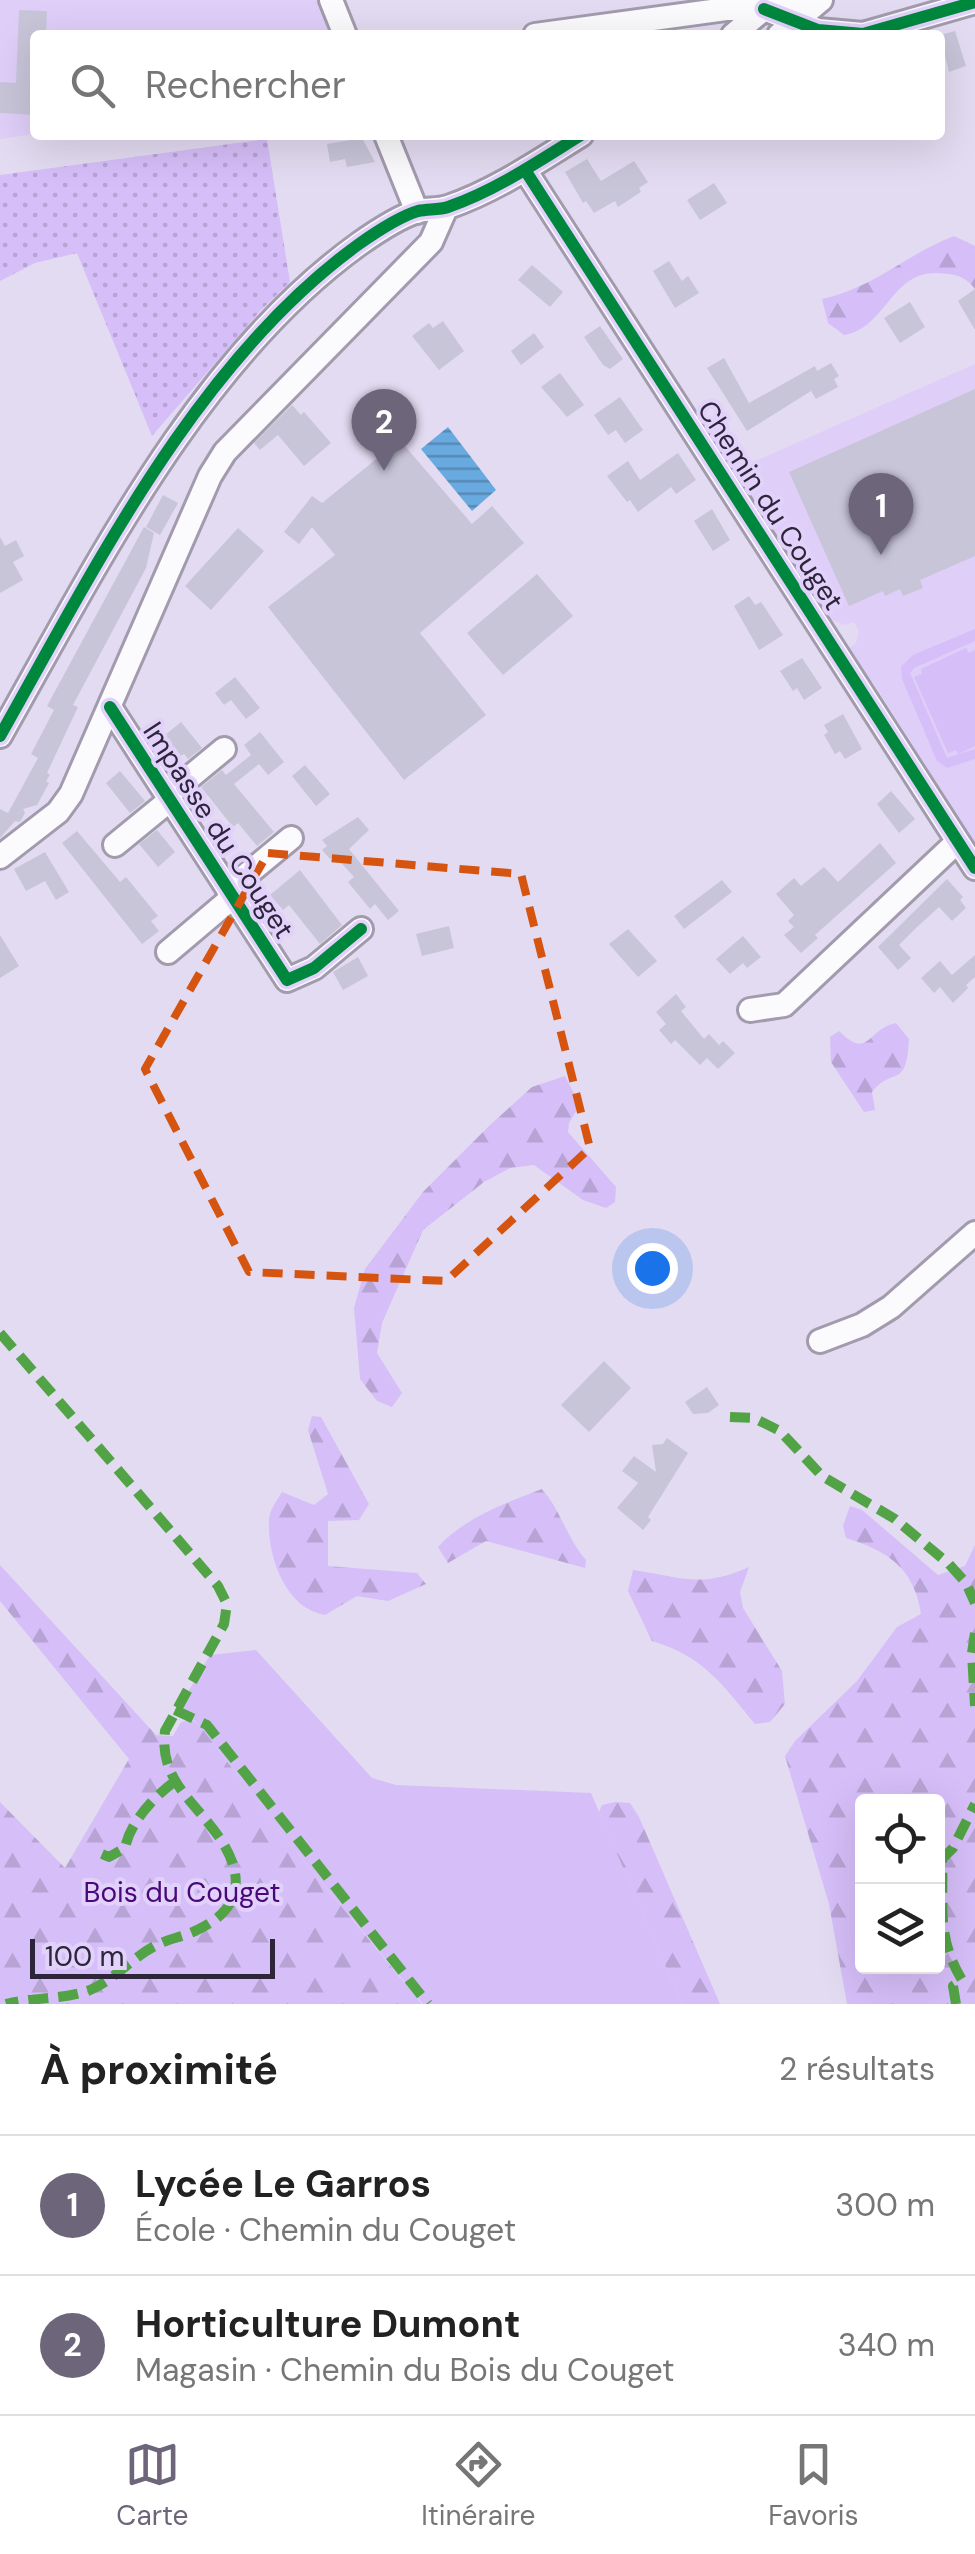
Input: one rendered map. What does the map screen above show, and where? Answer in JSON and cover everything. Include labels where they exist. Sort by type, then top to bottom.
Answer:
[{"type":"street","points":[[331,0],[343,30]]},
{"type":"street","points":[[741,30],[779,10],[820,0]]},
{"type":"street","points":[[876,30],[969,2]]},
{"type":"street","points":[[566,30],[730,4],[779,10],[826,30]]},
{"type":"street","points":[[388,140],[417,212]]},
{"type":"street","points":[[0,736],[171,444],[251,344],[326,270],[359,244],[417,212],[446,208],[525,170],[573,140]]},
{"type":"street","name":"Chemin du Couget","points":[[525,170],[975,868]]},
{"type":"street","points":[[0,857],[58,812],[71,794],[210,476],[225,452],[431,242],[446,208]]},
{"type":"street","name":"Impasse du Couget","points":[[110,707],[287,980],[314,968],[360,929]]},
{"type":"street","points":[[115,845],[224,749]]},
{"type":"street","points":[[168,952],[292,838]]},
{"type":"street","points":[[750,1010],[784,1005],[957,842]]},
{"type":"street","points":[[820,1341],[891,1307],[975,1233]]},
{"type":"highlighted area","points":[[268,853],[521,874],[590,1148],[446,1281],[249,1272],[145,1069]]},
{"type":"shaded area","points":[[0,0],[318,0],[330,30],[30,30],[30,135],[0,139]]},
{"type":"shaded area","points":[[975,364],[975,843],[873,682],[866,679],[847,650],[856,643],[859,631],[854,622],[845,625],[829,619],[745,491],[758,480],[751,463]]},
{"type":"green space","points":[[267,140],[290,282],[152,436],[77,253],[35,263],[0,281],[0,175]]},
{"type":"green space","points":[[954,236],[975,246],[975,289],[956,276],[929,273],[902,287],[860,329],[844,335],[828,323],[822,299],[858,287]]},
{"type":"green space","points":[[975,629],[975,641],[910,673],[947,758],[975,749],[975,759],[947,768],[937,761],[902,679],[901,667],[913,655]]},
{"type":"green space","points":[[966,648],[969,653],[975,650],[975,746],[958,754],[956,750],[948,753],[914,677],[922,674],[921,669]]},
{"type":"green space","points":[[896,1023],[909,1039],[905,1065],[902,1072],[872,1092],[875,1110],[864,1112],[831,1062],[830,1037],[839,1031],[849,1040],[863,1043]]},
{"type":"green space","points":[[565,1076],[580,1105],[568,1132],[616,1187],[615,1202],[606,1208],[583,1200],[534,1165],[510,1168],[484,1182],[423,1230],[382,1323],[377,1353],[402,1393],[392,1407],[377,1401],[360,1379],[354,1308],[365,1269],[423,1192],[489,1126],[532,1087]]},
{"type":"green space","points":[[312,1416],[321,1417],[369,1504],[359,1520],[328,1521],[328,1566],[417,1573],[426,1584],[388,1601],[357,1596],[325,1615],[311,1611],[289,1592],[271,1549],[269,1517],[282,1492],[314,1505],[328,1494],[308,1430]]},
{"type":"green space","points":[[542,1489],[586,1560],[585,1568],[486,1541],[448,1563],[438,1547],[448,1537],[486,1512]]},
{"type":"green space","points":[[850,1506],[862,1510],[938,1575],[965,1566],[975,1545],[975,2004],[847,2004],[829,1904],[785,1756],[795,1741],[857,1681],[897,1627],[921,1614],[912,1584],[896,1563],[846,1538],[843,1526]]},
{"type":"green space","name":"Bois du Couget","points":[[0,1565],[156,1735],[173,1736],[181,1722],[191,1719],[201,1727],[285,1838],[422,2004],[0,2004],[0,1802],[65,1868],[129,1759],[0,1601]]},
{"type":"green space","points":[[749,1567],[740,1592],[743,1608],[782,1671],[785,1704],[770,1722],[755,1724],[698,1663],[652,1641],[628,1591],[633,1570],[704,1579]]},
{"type":"green space","points":[[256,1650],[372,1778],[396,1785],[591,1793],[682,2004],[423,2004],[285,1838],[201,1727],[179,1707],[210,1655]]},
{"type":"green space","points":[[630,1803],[639,1817],[720,2004],[682,2004],[599,1812],[602,1805]]},
{"type":"water","points":[[448,427],[496,490],[472,511],[421,449]]},
{"type":"building","points":[[19,10],[47,11],[46,30],[30,30],[30,115],[0,113],[0,82],[16,83]]},
{"type":"building","points":[[955,31],[966,66],[949,72],[945,34]]},
{"type":"building","points":[[363,140],[375,162],[347,167],[345,159],[330,162],[327,144]]},
{"type":"building","points":[[587,159],[601,181],[634,161],[648,182],[639,188],[641,192],[618,207],[615,201],[594,213],[586,201],[583,203],[565,172]]},
{"type":"building","points":[[714,183],[727,203],[700,220],[687,200]]},
{"type":"building","points":[[669,261],[682,281],[688,276],[699,293],[675,308],[653,271]]},
{"type":"building","points":[[532,265],[563,292],[550,307],[518,280]]},
{"type":"building","points":[[975,289],[975,330],[958,301]]},
{"type":"building","points":[[910,302],[925,327],[900,343],[884,318]]},
{"type":"building","points":[[443,321],[464,351],[439,370],[412,336],[429,323],[433,328]]},
{"type":"building","points":[[600,326],[623,359],[610,369],[584,337]]},
{"type":"building","points":[[534,333],[544,347],[521,365],[511,351]]},
{"type":"building","points":[[724,358],[749,403],[815,366],[817,371],[831,363],[839,376],[834,379],[838,387],[816,399],[811,391],[747,431],[707,368]]},
{"type":"building","points":[[560,373],[584,405],[567,417],[541,387]]},
{"type":"building","points":[[975,389],[975,556],[920,580],[923,588],[903,596],[900,589],[885,596],[883,591],[849,606],[789,472]]},
{"type":"building","points":[[620,397],[643,430],[625,443],[616,430],[608,435],[594,415]]},
{"type":"building","points":[[292,405],[301,415],[304,412],[331,443],[304,466],[278,435],[260,450],[254,443]]},
{"type":"building","points":[[404,445],[472,524],[492,506],[524,543],[420,633],[486,715],[404,780],[268,607],[335,555],[312,527],[299,544],[284,532],[312,496],[322,503],[390,448],[395,452]]},
{"type":"building","points":[[678,453],[696,480],[676,494],[671,487],[638,512],[607,476],[628,461],[640,480]]},
{"type":"building","points":[[163,495],[178,503],[160,535],[146,527]]},
{"type":"building","points":[[712,509],[730,540],[713,551],[694,521]]},
{"type":"building","points":[[144,527],[154,533],[146,568],[73,705],[78,707],[47,773],[49,783],[37,805],[23,809],[20,822],[15,821],[0,838],[0,809],[8,813],[38,758],[31,754],[54,710],[47,706]]},
{"type":"building","points":[[238,528],[264,551],[211,610],[185,586]]},
{"type":"building","points":[[0,537],[5,546],[16,540],[24,556],[13,562],[23,580],[0,593]]},
{"type":"building","points":[[537,574],[573,616],[503,675],[467,633]]},
{"type":"building","points":[[749,596],[755,605],[761,602],[783,635],[759,650],[734,606]]},
{"type":"building","points":[[802,658],[822,688],[804,700],[780,671]]},
{"type":"building","points":[[235,677],[260,708],[246,719],[231,700],[224,705],[215,693]]},
{"type":"building","points":[[843,714],[862,749],[845,759],[840,751],[835,754],[824,735],[828,732],[824,725]]},
{"type":"building","points":[[181,722],[202,748],[188,759],[164,736]]},
{"type":"building","points":[[260,732],[284,762],[268,775],[259,764],[234,784],[274,832],[257,846],[238,823],[233,827],[201,787],[222,770],[226,775],[251,755],[244,745]]},
{"type":"building","points":[[305,765],[330,794],[316,806],[292,776]]},
{"type":"building","points":[[120,771],[145,801],[130,813],[106,783]]},
{"type":"building","points":[[891,791],[915,819],[899,833],[877,804]]},
{"type":"building","points":[[358,817],[369,830],[349,849],[399,911],[388,920],[375,904],[370,909],[348,882],[354,877],[335,856],[330,859],[322,850],[327,846],[322,840]]},
{"type":"building","points":[[157,830],[175,852],[158,867],[139,844]]},
{"type":"building","points":[[77,831],[120,882],[126,877],[158,916],[151,921],[159,931],[142,944],[62,843]]},
{"type":"building","points":[[880,843],[896,863],[815,935],[818,938],[801,953],[784,935],[794,927],[788,921],[794,915],[776,894],[794,878],[801,886],[824,867],[838,882]]},
{"type":"building","points":[[45,852],[69,892],[56,900],[45,881],[26,891],[14,869]]},
{"type":"building","points":[[300,870],[342,925],[320,944],[289,905],[283,910],[270,895]]},
{"type":"building","points":[[947,879],[963,897],[960,900],[966,908],[952,921],[939,907],[899,945],[911,958],[898,970],[878,947]]},
{"type":"building","points":[[722,880],[732,892],[684,929],[674,916]]},
{"type":"building","points":[[449,926],[454,948],[422,956],[416,934]]},
{"type":"building","points":[[628,929],[657,961],[638,977],[609,944]]},
{"type":"building","points":[[0,935],[19,966],[0,978]]},
{"type":"building","points":[[743,936],[761,957],[747,968],[743,963],[730,974],[716,959]]},
{"type":"building","points":[[975,955],[975,977],[953,1003],[940,987],[934,993],[921,978],[940,961],[952,975]]},
{"type":"building","points":[[358,957],[368,976],[343,990],[333,972]]},
{"type":"building","points":[[676,994],[686,1007],[681,1011],[704,1039],[709,1034],[735,1053],[718,1069],[707,1058],[700,1065],[659,1030],[666,1024],[656,1012]]},
{"type":"building","points":[[604,1361],[631,1388],[589,1432],[561,1405]]},
{"type":"building","points":[[707,1387],[719,1405],[708,1413],[693,1414],[685,1402]]},
{"type":"building","points":[[667,1438],[688,1453],[643,1530],[617,1508],[638,1483],[622,1471],[634,1456],[656,1472],[652,1445],[663,1444]]},
{"type":"marked path","points":[[0,1333],[218,1586],[227,1604],[224,1624],[165,1731],[165,1748],[173,1776],[219,1837],[236,1878],[231,1901],[212,1922],[152,1948],[90,1990],[6,2004]]},
{"type":"marked path","points":[[730,1417],[754,1418],[780,1431],[822,1476],[895,1519],[949,1564],[966,1583],[975,1603]]},
{"type":"marked path","points":[[975,1633],[975,1706]]},
{"type":"marked path","points":[[175,1710],[207,1725],[428,2004]]},
{"type":"marked path","points":[[102,1854],[109,1857],[125,1848],[144,1811],[175,1781]]},
{"type":"marked path","points":[[956,2004],[953,1986],[962,1980],[945,1935],[942,1859],[953,1848],[975,1804]]},
{"type":"cycle path","points":[[877,30],[975,2]]},
{"type":"cycle path","points":[[764,9],[818,30]]},
{"type":"cycle path","points":[[0,736],[113,536],[200,406],[248,346],[301,291],[380,230],[418,211],[448,207],[483,193],[573,140]]},
{"type":"cycle path","points":[[525,170],[975,868]]},
{"type":"cycle path","points":[[110,707],[287,980],[314,968],[361,929]]},
{"type":"place","name":"Horticulture Dumont","points":[[384,471]]},
{"type":"place","name":"Lycée Le Garros","points":[[881,555]]}]
